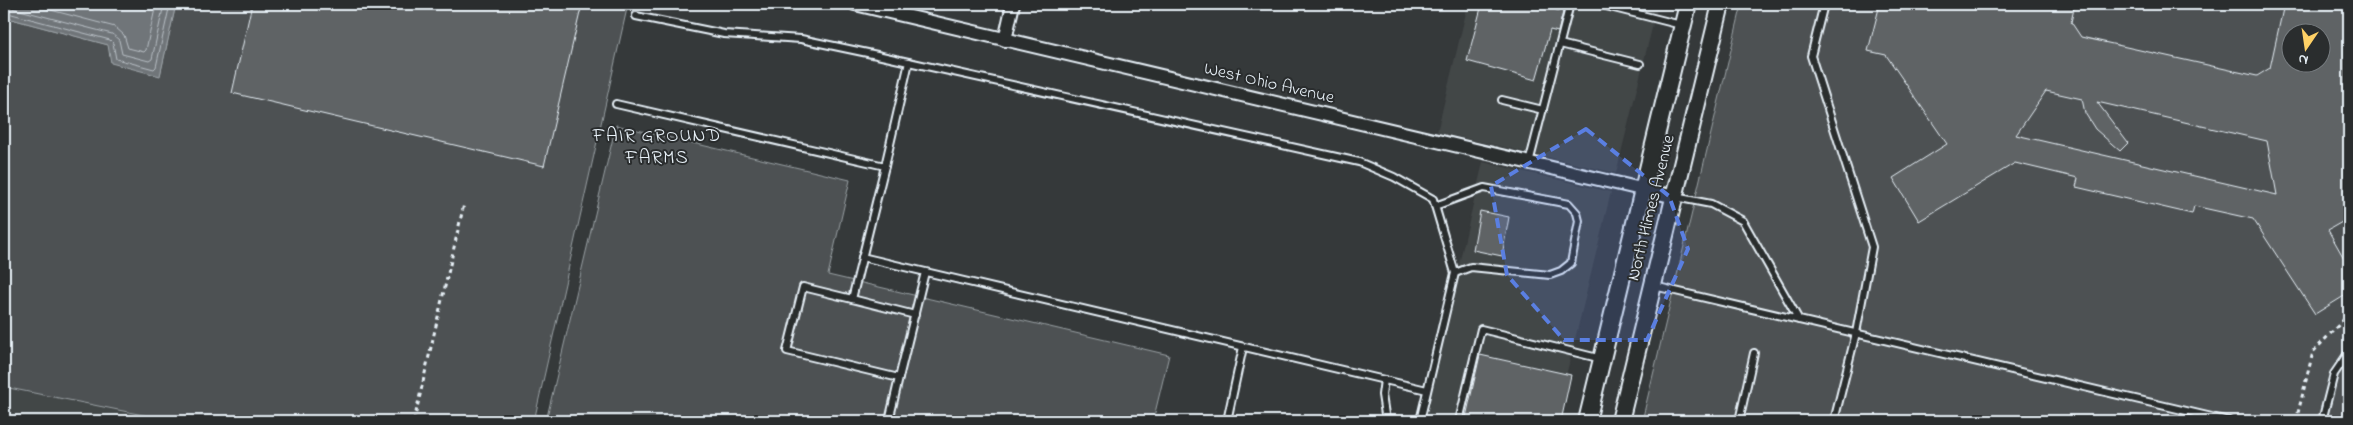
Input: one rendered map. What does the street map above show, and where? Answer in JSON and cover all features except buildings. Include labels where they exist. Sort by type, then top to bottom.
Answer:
[{"type":"street","name":"West Ohio Avenue","points":[[855,4],[1675,197]]},
{"type":"street","points":[[1005,40],[1013,4]]},
{"type":"street","name":"North Himes Avenue","points":[[1587,421],[1688,4]]},
{"type":"street","name":"North Himes Avenue","points":[[1620,421],[1721,4]]},
{"type":"lane","points":[[1529,163],[1570,4]]},
{"type":"lane","points":[[1598,4],[1682,26]]},
{"type":"lane","points":[[1824,4],[1811,56],[1872,247],[1856,333],[1834,421]]},
{"type":"lane","points":[[636,16],[724,34],[777,36],[806,40],[1359,162],[1394,177],[1433,199],[1455,273],[1420,421]]},
{"type":"lane","points":[[1560,44],[1640,64]]},
{"type":"lane","points":[[852,299],[909,62]]},
{"type":"lane","points":[[1502,100],[1543,110]]},
{"type":"lane","points":[[616,104],[885,166]]},
{"type":"lane","points":[[1435,206],[1484,188],[1569,204],[1577,212],[1579,221],[1571,263],[1561,271],[1550,275],[1471,266],[1455,273]]},
{"type":"lane","points":[[1675,197],[1711,204],[1744,221],[1799,320]]},
{"type":"lane","points":[[862,257],[1427,390]]},
{"type":"lane","points":[[889,421],[925,272]]},
{"type":"lane","points":[[1654,286],[2229,421]]},
{"type":"lane","points":[[900,378],[787,351],[803,287],[915,314]]},
{"type":"lane","points":[[1459,421],[1481,329],[1602,359]]},
{"type":"lane","points":[[1227,421],[1243,347]]},
{"type":"lane","points":[[2322,421],[2334,374],[2349,352]]},
{"type":"lane","points":[[1739,421],[1754,353]]},
{"type":"lane","points":[[1384,380],[1382,395],[1386,421]]},
{"type":"path","points":[[414,421],[464,204]]},
{"type":"path","points":[[2296,421],[2313,352],[2349,314]]},
{"type":"highlighted area","points":[[1586,129],[1669,196],[1688,249],[1647,340],[1564,340],[1507,275],[1491,186]]},
{"type":"shaded area","points":[[176,4],[628,4],[534,421],[173,421],[4,387],[4,17],[109,45],[160,75]]},
{"type":"shaded area","points":[[1468,4],[1658,4],[1616,173],[1437,132]]},
{"type":"shaded area","points":[[1742,4],[2349,4],[2349,421],[1642,421]]},
{"type":"shaded area","points":[[616,125],[850,180],[828,275],[1169,355],[1153,421],[546,421]]},
{"type":"shaded area","points":[[1483,162],[1611,192],[1555,421],[1422,421]]},
{"type":"shaded area","points":[[4,387],[172,421],[4,421]]},
{"type":"water","points":[[4,4],[176,4],[160,76],[111,63],[108,45],[4,17]]},
{"type":"district","name":"FAIR GROUND FARMS","points":[[657,147]]}]
